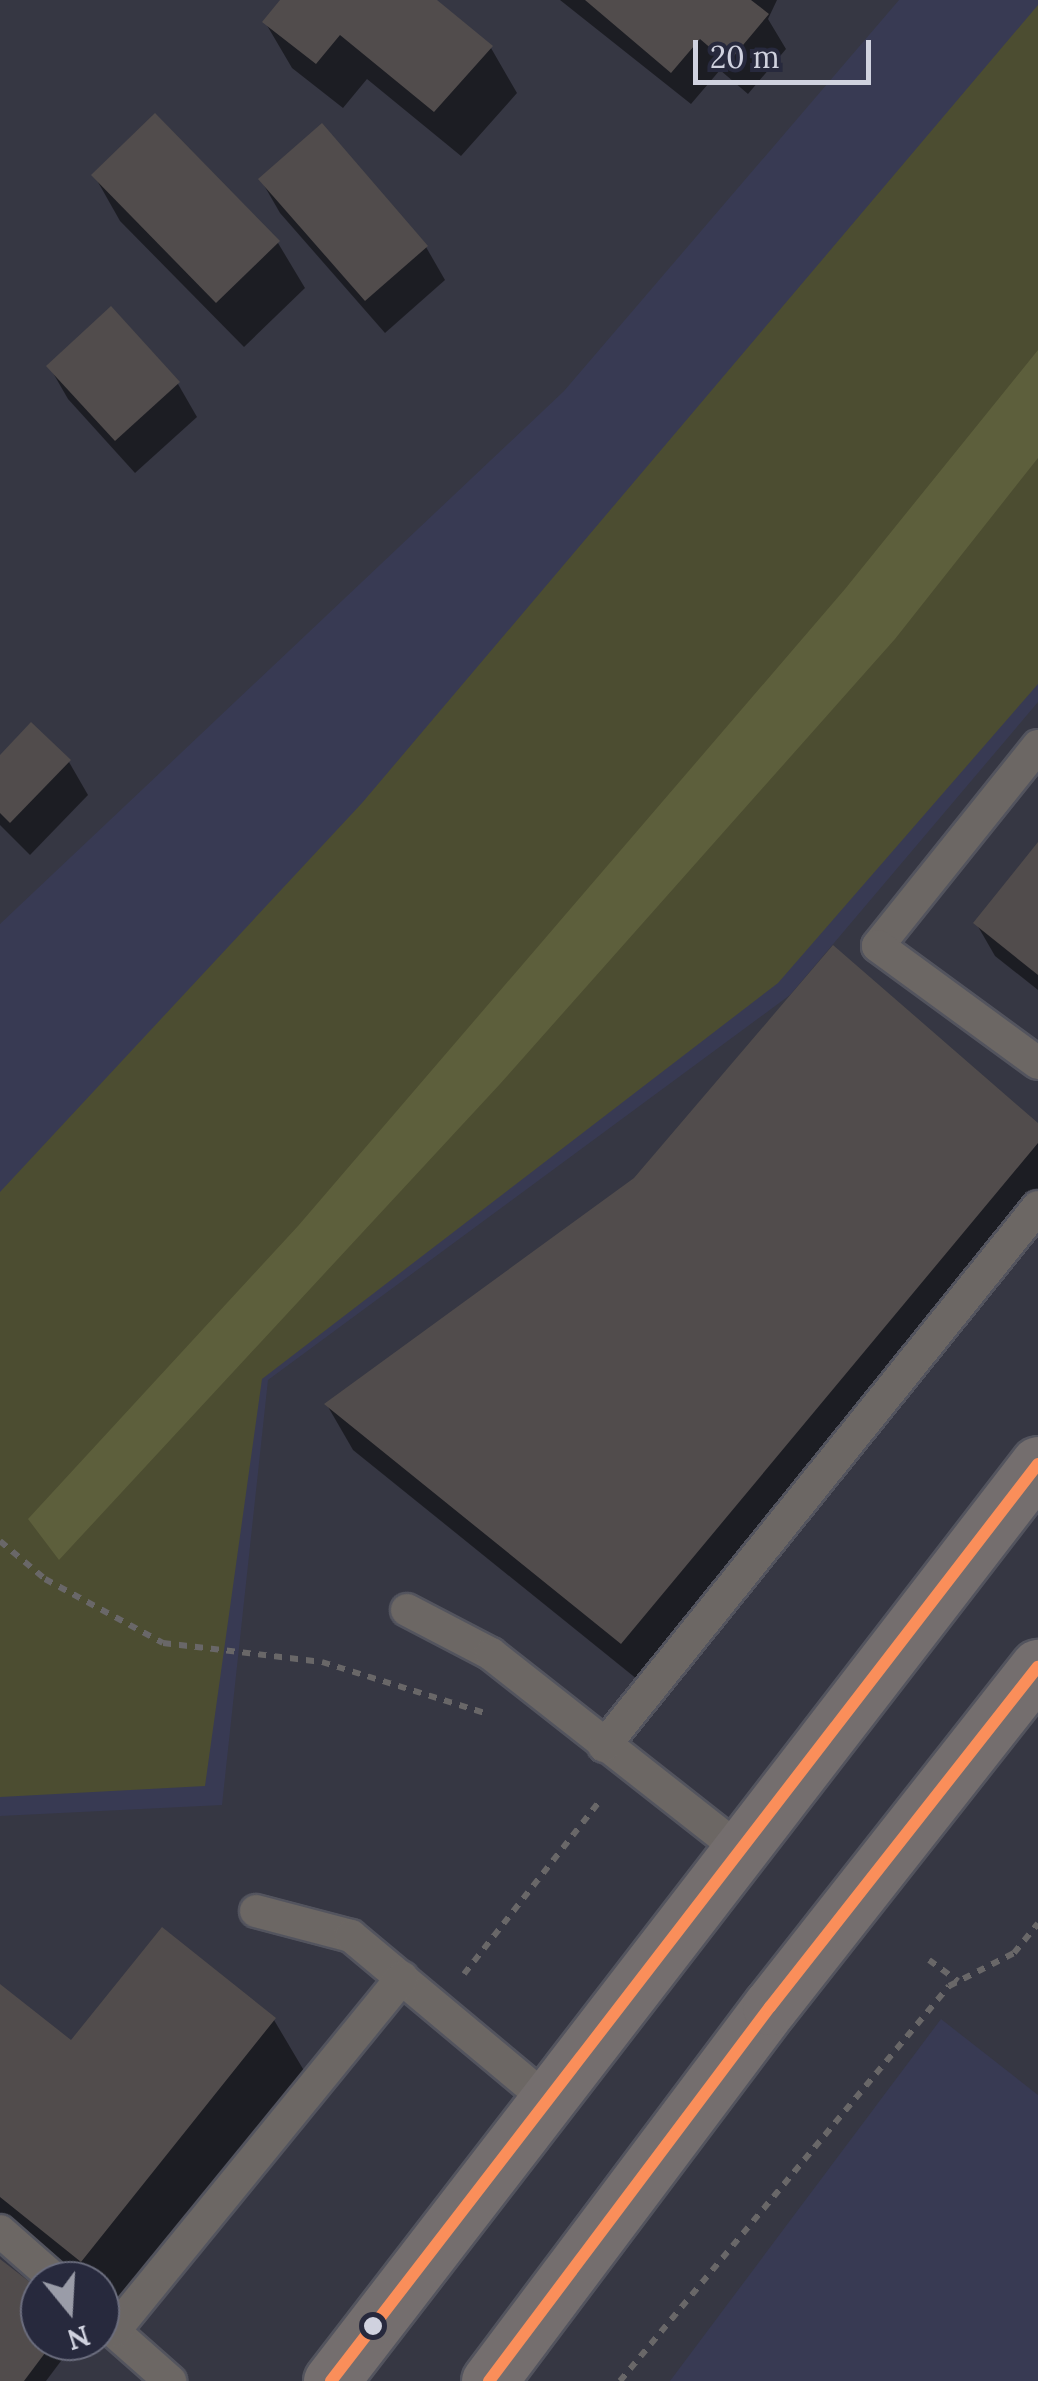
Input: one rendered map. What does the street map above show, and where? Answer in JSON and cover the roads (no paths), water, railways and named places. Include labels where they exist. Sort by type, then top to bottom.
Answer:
[{"type":"highway","points":[[331,2381],[1038,1464]]},
{"type":"highway","points":[[489,2381],[1030,1693]]},
{"type":"lane","points":[[1038,746],[878,946],[1038,1063]]},
{"type":"lane","points":[[615,1756],[1038,1207]]},
{"type":"lane","points":[[407,1610],[491,1654],[615,1756],[741,1851]]},
{"type":"lane","points":[[256,1911],[352,1936],[548,2101]]},
{"type":"lane","points":[[120,2310],[402,1978]]},
{"type":"lane","points":[[0,2231],[34,2261]]},
{"type":"lane","points":[[120,2339],[153,2376]]}]
